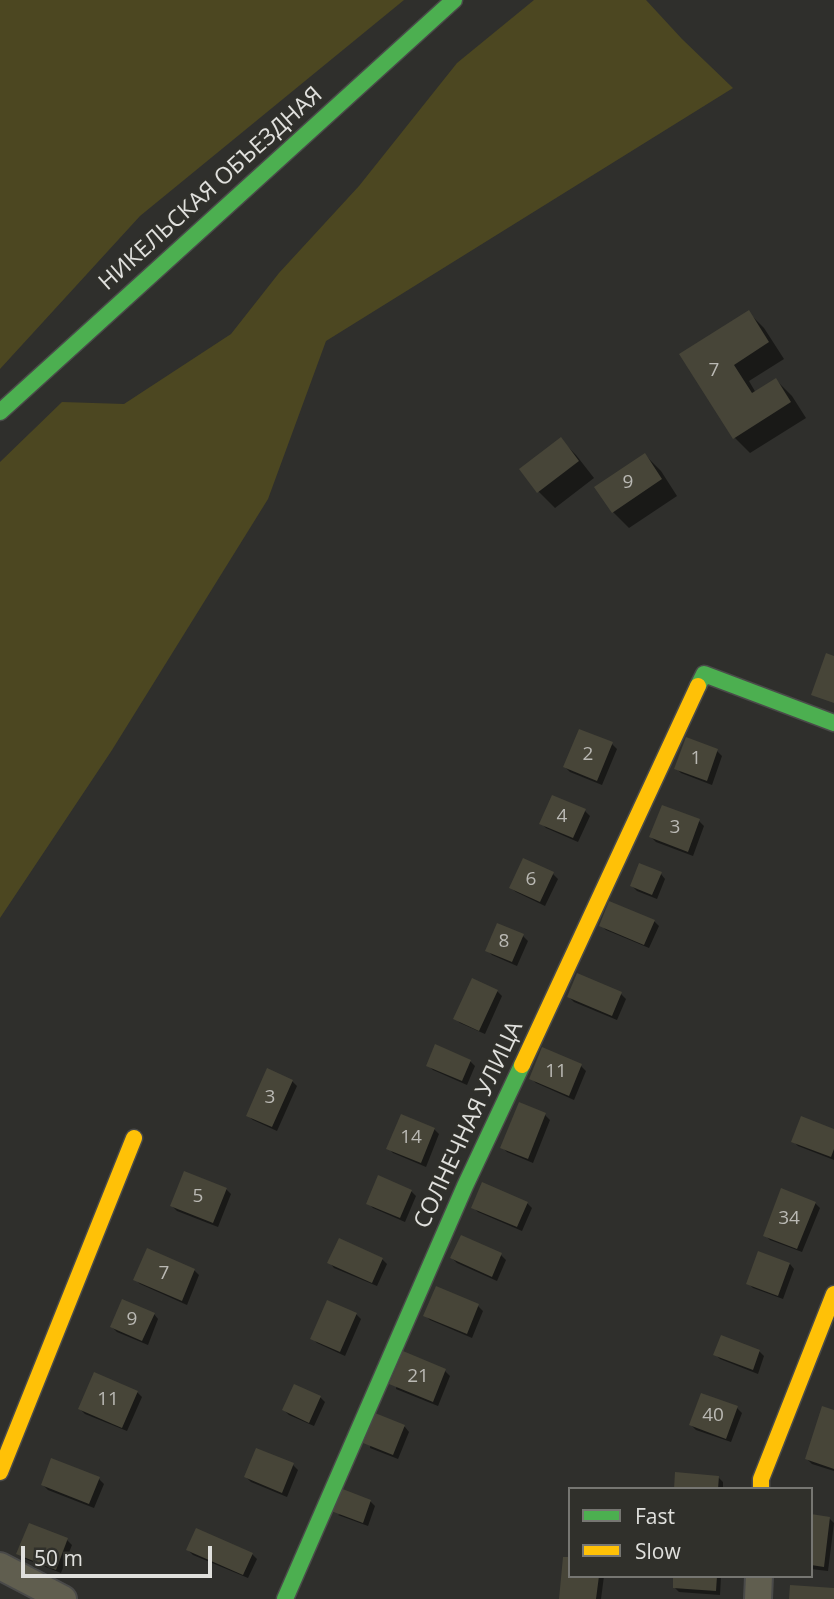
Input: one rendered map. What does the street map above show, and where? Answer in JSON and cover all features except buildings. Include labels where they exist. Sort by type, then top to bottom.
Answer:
[{"type":"street","name":"НИКЕЛЬСКАЯ ОБЪЕЗДНАЯ","points":[[0,412],[454,0]]},
{"type":"street","name":"СОЛНЕЧНАЯ УЛИЦА","points":[[285,1599],[465,1186],[704,674],[834,723]]},
{"type":"street","points":[[0,1472],[134,1138]]},
{"type":"street","points":[[761,1487],[761,1479],[834,1294]]},
{"type":"street","points":[[0,1566],[63,1599]]},
{"type":"street","points":[[758,1599],[759,1578]]},
{"type":"shaded area","points":[[0,0],[404,0],[140,216],[0,369]]},
{"type":"shaded area","points":[[534,0],[646,0],[733,88],[326,341],[268,499],[112,750],[0,918],[0,462],[62,402],[124,404],[231,334],[279,273],[359,186],[457,63]]},
{"type":"traffic: fast","points":[[0,412],[454,0]]},
{"type":"traffic: fast","points":[[698,686],[704,674],[834,723]]},
{"type":"traffic: fast","points":[[285,1599],[465,1186],[522,1065]]},
{"type":"traffic: slow","points":[[522,1065],[698,686]]},
{"type":"traffic: slow","points":[[0,1472],[134,1138]]},
{"type":"traffic: slow","points":[[761,1487],[761,1479],[834,1294]]}]
